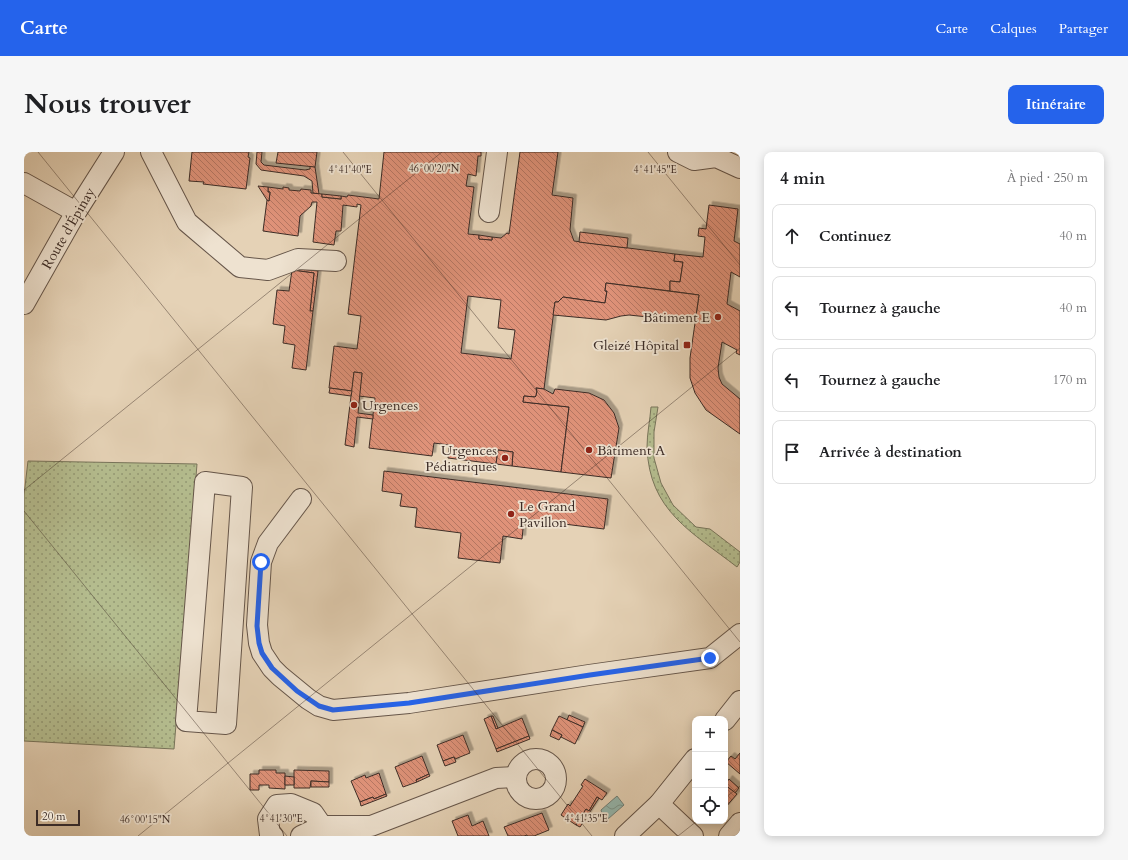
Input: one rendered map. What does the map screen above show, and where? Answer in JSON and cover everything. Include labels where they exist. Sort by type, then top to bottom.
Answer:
[{"type":"street","name":"Route d'Épinay","points":[[24,304],[76,212],[114,152]]},
{"type":"street","points":[[151,152],[188,222],[240,267],[268,270],[298,259],[336,261]]},
{"type":"street","points":[[489,212],[497,152]]},
{"type":"street","points":[[678,152],[694,160],[716,157],[740,168]]},
{"type":"street","points":[[24,183],[76,212]]},
{"type":"street","points":[[205,482],[242,487],[234,604],[226,724],[186,721],[205,482]]},
{"type":"street","points":[[301,499],[268,543],[261,562],[257,626],[262,653],[272,668],[308,699],[319,706],[333,710],[409,703],[710,658],[740,634]]},
{"type":"street","points":[[234,604],[258,606]]},
{"type":"street","points":[[728,716],[739,701]]},
{"type":"street","points":[[625,836],[659,804],[692,763]]},
{"type":"street","points":[[301,836],[322,826],[373,831],[496,778],[515,777]]},
{"type":"street","points":[[273,836],[270,835],[268,819],[277,805],[291,804],[313,814],[322,826]]},
{"type":"street","points":[[659,804],[693,836]]},
{"type":"street","points":[[729,836],[740,823]]},
{"type":"green space","points":[[651,407],[658,407],[654,432],[654,458],[661,483],[673,505],[696,527],[710,529],[740,552],[740,562],[737,567],[689,531],[664,504],[656,488],[650,469],[647,447]]},
{"type":"green space","points":[[28,461],[197,464],[174,749],[24,741],[24,495]]},
{"type":"water","points":[[617,796],[624,805],[608,819],[603,817],[601,810]]},
{"type":"building","points":[[192,152],[249,152],[248,157],[250,158],[246,189],[189,181]]},
{"type":"building","points":[[257,152],[262,152],[261,162],[264,165],[305,170],[310,169],[310,166],[315,167],[319,194],[313,193],[312,181],[304,176],[261,170],[256,164]]},
{"type":"building","points":[[278,152],[317,152],[315,167],[276,163]]},
{"type":"building","points":[[384,152],[481,152],[481,156],[478,156],[476,176],[468,174],[466,186],[474,187],[468,234],[479,235],[479,239],[492,240],[492,237],[501,238],[507,233],[509,234],[520,152],[558,152],[552,195],[573,198],[570,230],[574,241],[675,254],[674,261],[683,262],[680,282],[670,281],[670,291],[606,283],[605,291],[607,291],[605,303],[563,297],[558,302],[555,302],[544,389],[536,388],[536,396],[524,396],[523,402],[569,407],[561,472],[512,466],[513,452],[498,450],[496,464],[448,458],[449,445],[434,443],[432,456],[369,448],[375,398],[359,396],[362,373],[354,372],[352,391],[329,388],[334,346],[357,349],[361,316],[348,314],[361,205],[357,204],[357,207],[343,205],[341,231],[336,231],[334,245],[313,242],[317,202],[312,202],[311,206],[300,216],[298,236],[263,231],[267,200],[269,201],[270,192],[268,192],[268,187],[283,189],[283,187],[289,188],[289,190],[300,191],[301,189],[311,190],[311,193],[322,194],[322,197],[341,199],[341,196],[347,197],[348,195],[379,199]],"holes":[[[468,296],[501,300],[498,328],[515,330],[511,359],[461,353]]]},
{"type":"building","points":[[258,186],[268,187],[268,192],[270,192],[269,201],[267,200]]},
{"type":"building","points":[[322,194],[341,196],[341,199],[322,197]]},
{"type":"building","name":"Bâtiment E","points":[[709,205],[738,209],[734,241],[740,244],[740,277],[731,272],[727,304],[740,311],[740,355],[736,353],[737,350],[722,342],[718,368],[719,377],[722,384],[740,399],[740,434],[706,410],[695,393],[690,378],[690,358],[699,295],[670,291],[670,281],[680,282],[683,262],[674,261],[675,254],[703,257],[705,237],[698,236],[699,228],[706,229]]},
{"type":"building","points":[[580,232],[628,238],[627,248],[579,242]]},
{"type":"building","points":[[479,235],[492,237],[492,240],[479,239]]},
{"type":"building","points":[[292,268],[318,271],[313,311],[310,311],[314,273],[292,270]]},
{"type":"building","points":[[292,270],[314,273],[310,311],[313,311],[306,370],[292,368],[295,345],[283,343],[285,326],[273,324],[277,290],[289,291]]},
{"type":"building","points":[[606,283],[699,295],[695,322],[629,315],[606,320],[553,315],[555,302],[558,302],[563,297],[605,303],[607,291],[605,291]]},
{"type":"building","name":"Urgences","points":[[354,372],[362,373],[358,413],[373,415],[373,419],[357,417],[354,447],[345,445]]},
{"type":"building","points":[[330,388],[352,391],[351,396],[329,393]]},
{"type":"building","name":"Bâtiment A","points":[[536,388],[544,389],[553,394],[555,389],[589,393],[604,400],[614,413],[619,428],[611,478],[561,472],[569,407],[523,402],[524,396],[536,396]]},
{"type":"building","name":"Urgences Pédiatriques","points":[[498,450],[513,452],[512,466],[496,464]]},
{"type":"building","name":"Le Grand Pavillon","points":[[384,471],[608,499],[604,529],[524,519],[522,539],[503,536],[500,563],[458,558],[461,533],[415,527],[417,508],[400,506],[402,494],[382,491]]},
{"type":"building","points":[[569,715],[585,722],[583,727],[567,720]]},
{"type":"building","points":[[491,716],[493,716],[498,728],[496,729]]},
{"type":"building","points":[[491,716],[496,729],[522,718],[529,736],[496,749],[484,719]]},
{"type":"building","points":[[559,716],[583,727],[575,744],[561,737],[562,735],[552,730]]},
{"type":"building","points":[[552,730],[562,735],[559,740],[550,736]]},
{"type":"building","points":[[463,735],[470,753],[455,759],[454,757],[443,761],[437,745]]},
{"type":"building","points":[[529,736],[530,739],[497,752],[496,749]]},
{"type":"building","points":[[740,753],[740,774],[728,764],[728,760],[731,756],[735,759]]},
{"type":"building","points":[[422,756],[429,774],[416,780],[417,782],[403,787],[395,767]]},
{"type":"building","points":[[454,757],[456,762],[445,766],[443,761]]},
{"type":"building","points":[[259,770],[276,770],[276,773],[285,773],[285,789],[269,788],[269,785],[259,785],[259,790],[250,790],[250,774],[259,774]]},
{"type":"building","points":[[294,770],[329,771],[329,782],[311,781],[310,788],[294,788]]},
{"type":"building","points":[[379,773],[386,794],[374,799],[373,797],[360,802],[351,781],[365,775],[366,778]]},
{"type":"building","points":[[429,774],[430,776],[417,782],[416,780]]},
{"type":"building","points":[[285,776],[294,777],[294,785],[285,785]]},
{"type":"building","points":[[585,779],[607,793],[602,800],[597,797],[589,811],[586,809],[576,825],[561,815],[568,804],[570,806],[583,786],[581,785]]},
{"type":"building","points":[[729,779],[739,788],[735,793],[728,787]]},
{"type":"building","points":[[311,781],[329,782],[329,787],[311,787]]},
{"type":"building","points":[[728,787],[737,794],[728,804]]},
{"type":"building","points":[[386,794],[387,796],[361,806],[360,802],[373,797],[374,799]]},
{"type":"building","points":[[597,797],[599,798],[580,827],[576,825],[586,809],[589,811]]},
{"type":"building","points":[[542,813],[549,830],[534,836],[508,836],[504,827]]},
{"type":"building","points":[[468,815],[472,826],[483,821],[489,836],[458,836],[452,821]]},
{"type":"place","name":"Bâtiment E","points":[[718,317]]},
{"type":"place","name":"Gleizé Hôpital","points":[[687,345]]},
{"type":"place","name":"Urgences","points":[[354,405]]},
{"type":"place","name":"Bâtiment A","points":[[589,450]]},
{"type":"place","name":"Urgences Pédiatriques","points":[[505,458]]},
{"type":"place","name":"Le Grand Pavillon","points":[[511,514]]},
{"type":"route","points":[[261,562],[257,626],[262,653],[272,668],[297,691],[319,706],[333,710],[409,703],[710,658]]}]
